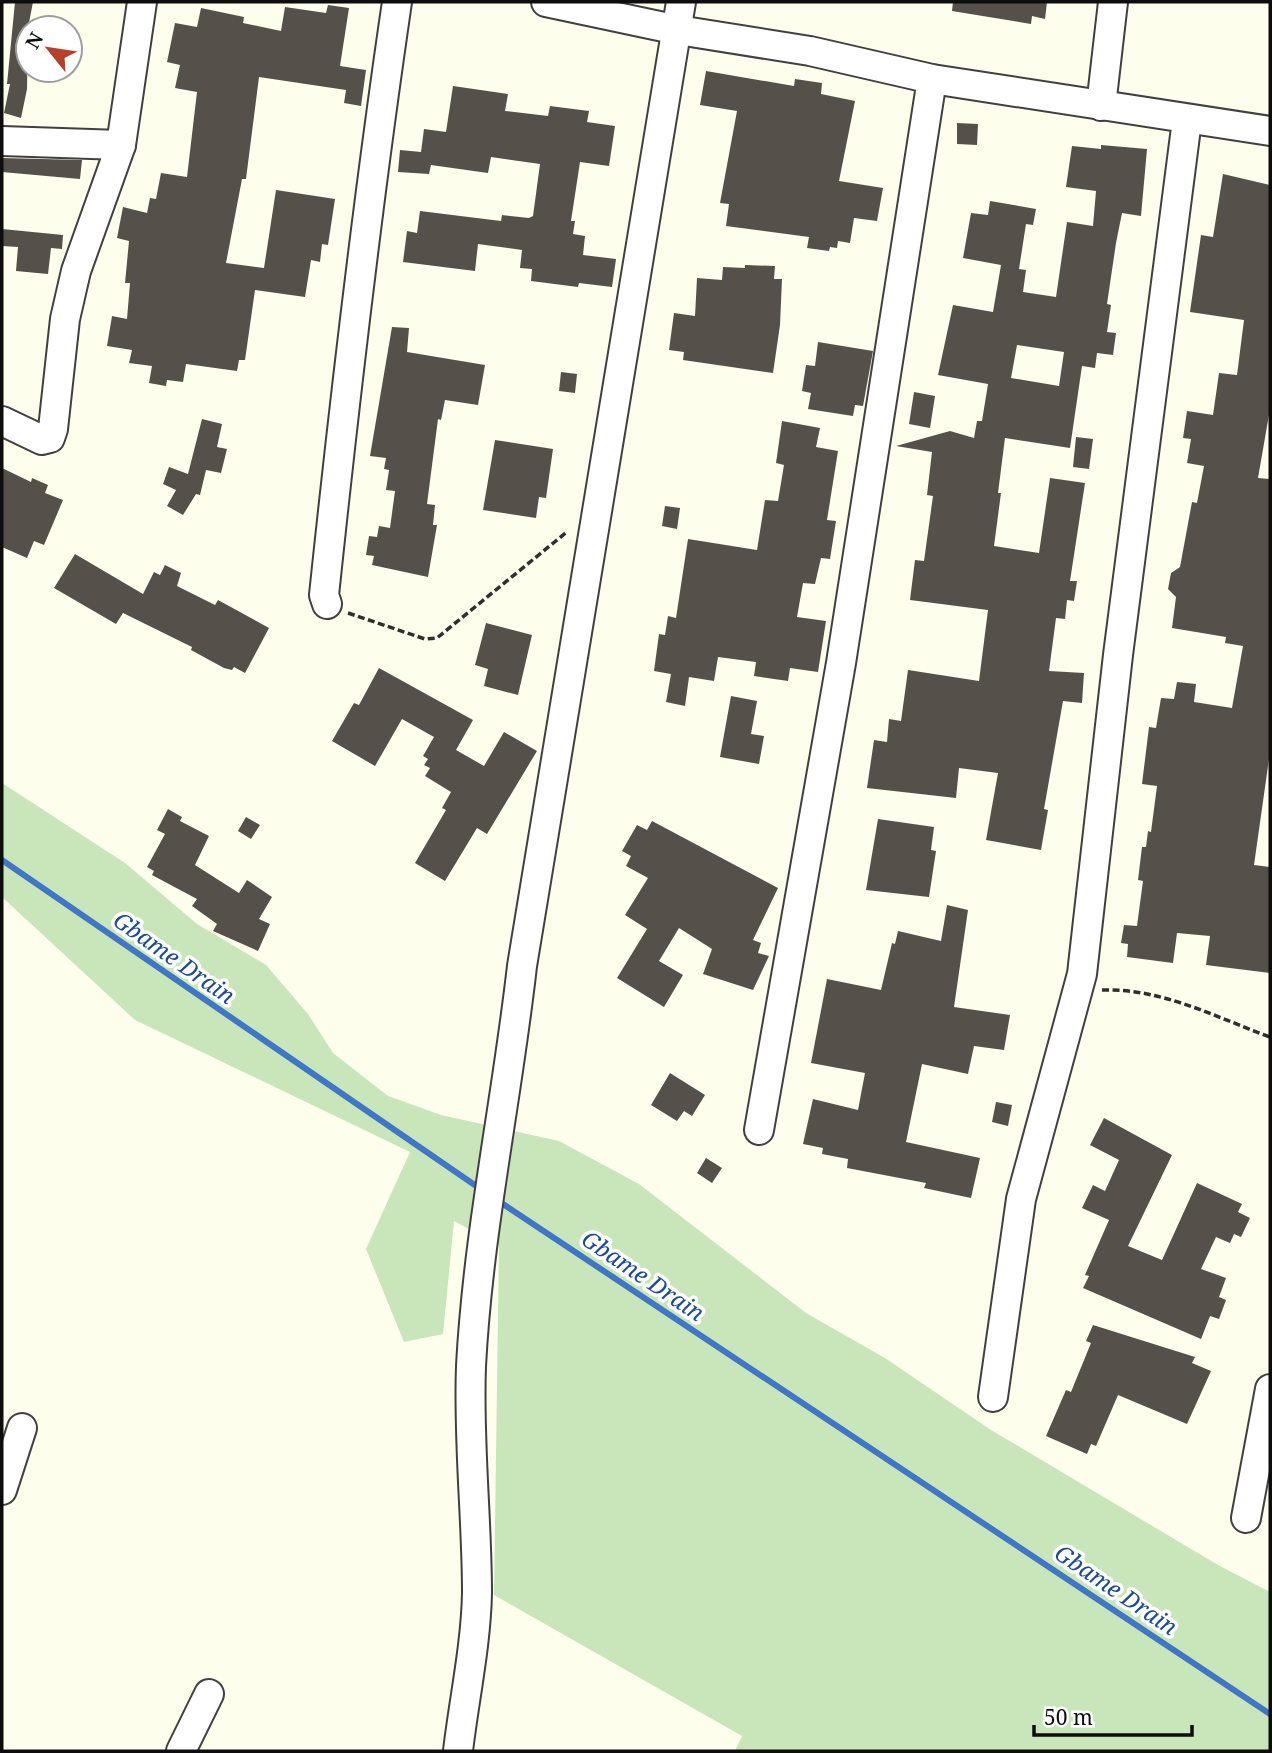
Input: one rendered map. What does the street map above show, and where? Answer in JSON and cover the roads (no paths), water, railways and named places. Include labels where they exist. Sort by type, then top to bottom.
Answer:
[{"type":"street","points":[[2,421],[42,440],[50,438],[65,319],[76,271],[121,145],[142,2]]},
{"type":"street","points":[[327,604],[324,595],[346,382],[368,198],[397,2]]},
{"type":"street","points":[[546,2],[678,30],[810,51],[932,79],[1270,131]]},
{"type":"street","points":[[458,1751],[477,1595],[471,1490],[471,1367],[483,1237],[511,1068],[522,967],[681,2]]},
{"type":"street","points":[[1101,106],[1113,2]]},
{"type":"street","points":[[759,1130],[844,649],[932,79]]},
{"type":"street","points":[[993,1397],[1021,1199],[1078,989],[1187,120]]},
{"type":"street","points":[[2,141],[121,145]]},
{"type":"street","points":[[1246,1518],[1270,1389]]},
{"type":"street","points":[[2,1490],[22,1428]]},
{"type":"street","points":[[181,1751],[209,1694]]},
{"type":"waterway","name":"Gbame Drain","points":[[2,860],[482,1190]]},
{"type":"waterway","name":"Gbame Drain","points":[[497,1200],[1270,1714]]}]
